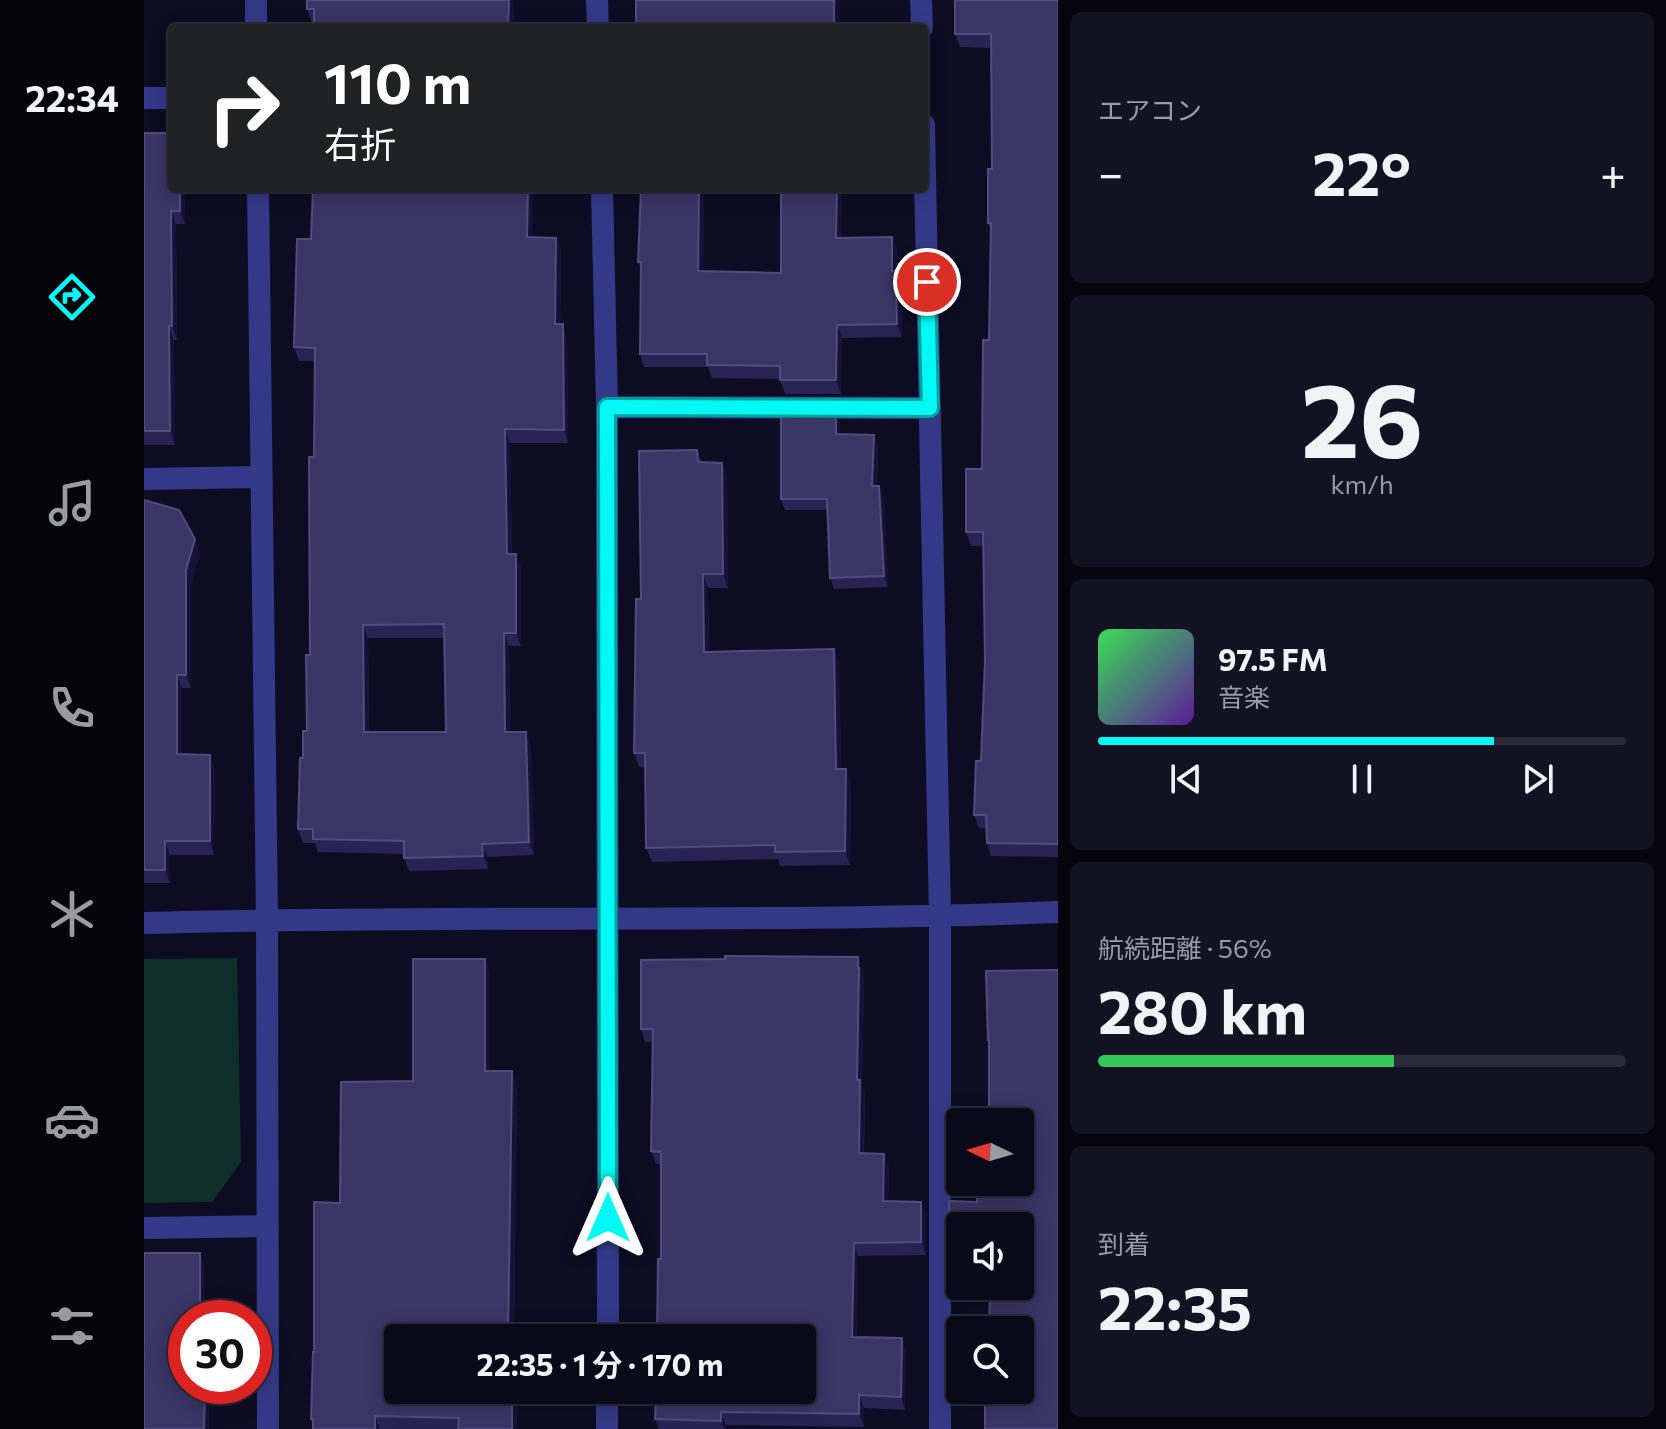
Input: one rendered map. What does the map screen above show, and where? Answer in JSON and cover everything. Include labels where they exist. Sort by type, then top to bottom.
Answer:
[{"type":"street","points":[[256,0],[256,24]]},
{"type":"street","points":[[597,0],[598,24]]},
{"type":"street","points":[[921,0],[922,24]]},
{"type":"street","points":[[144,98],[168,98]]},
{"type":"street","points":[[258,192],[267,919],[268,1429]]},
{"type":"street","points":[[602,192],[607,407],[608,1324]]},
{"type":"street","points":[[925,192],[940,917],[940,1429]]},
{"type":"street","points":[[607,407],[930,408]]},
{"type":"street","points":[[144,479],[261,477]]},
{"type":"street","points":[[144,923],[267,919],[940,917],[1058,912]]},
{"type":"street","points":[[144,1228],[267,1226]]},
{"type":"street","points":[[607,1404],[607,1429]]},
{"type":"green space","points":[[237,958],[241,1162],[212,1202],[144,1203],[144,959]]},
{"type":"building","points":[[307,0],[509,0],[508,24],[314,24],[314,9],[307,9]]},
{"type":"building","points":[[636,0],[834,0],[834,24],[636,24]]},
{"type":"building","points":[[955,0],[1058,0],[1058,844],[987,843],[986,815],[974,815],[976,761],[981,761],[985,660],[983,532],[966,532],[966,469],[982,469],[983,340],[989,340],[991,34],[955,34]]},
{"type":"building","points":[[144,133],[168,133],[168,192],[180,192],[180,211],[171,211],[170,431],[144,431]]},
{"type":"building","points":[[313,192],[528,192],[527,237],[556,238],[555,324],[563,324],[564,430],[505,429],[507,554],[516,554],[516,633],[504,633],[505,732],[526,732],[529,842],[482,844],[483,856],[404,858],[404,841],[313,839],[313,829],[298,829],[300,758],[303,758],[303,731],[307,731],[306,655],[310,655],[309,457],[314,457],[315,348],[294,347],[297,239],[311,239]],"holes":[[[444,624],[446,732],[364,732],[363,625]]]},
{"type":"building","points":[[641,192],[699,192],[698,271],[781,273],[781,192],[837,192],[836,238],[892,237],[897,324],[837,325],[836,380],[780,380],[780,366],[707,365],[707,354],[640,354],[641,262],[638,262]]},
{"type":"building","points":[[781,410],[836,411],[836,434],[874,435],[872,486],[879,486],[884,576],[830,578],[827,499],[781,499]]},
{"type":"building","points":[[697,450],[698,462],[722,463],[723,574],[703,574],[704,652],[834,649],[836,769],[846,769],[845,851],[775,852],[775,845],[646,848],[645,753],[634,753],[636,599],[641,599],[639,451]]},
{"type":"building","points":[[144,500],[179,510],[195,539],[186,570],[186,675],[177,675],[177,754],[210,755],[210,841],[165,841],[165,870],[144,870]]},
{"type":"building","points":[[725,956],[858,957],[859,1153],[884,1154],[883,1201],[921,1202],[921,1242],[854,1243],[852,1337],[902,1338],[901,1397],[859,1395],[859,1414],[721,1412],[721,1421],[655,1419],[656,1404],[816,1404],[816,1324],[657,1324],[661,1152],[651,1151],[653,1029],[641,1029],[641,960],[725,959]]},
{"type":"building","points":[[413,959],[485,959],[485,1071],[512,1071],[508,1324],[384,1324],[384,1404],[512,1404],[512,1429],[458,1429],[459,1418],[375,1416],[375,1429],[313,1429],[314,1202],[340,1203],[341,1082],[413,1081]]},
{"type":"building","points":[[1058,970],[1058,1429],[985,1429],[985,1404],[1034,1404],[1034,1316],[989,1316],[990,1300],[1034,1300],[1034,1212],[949,1212],[949,1201],[977,1202],[977,1196],[1034,1196],[1034,1108],[989,1108],[986,971]]},
{"type":"building","points":[[144,1253],[200,1253],[200,1300],[168,1300],[168,1404],[205,1404],[204,1429],[144,1429]]},
{"type":"route","points":[[608,1218],[607,407],[930,408],[927,282]]}]
